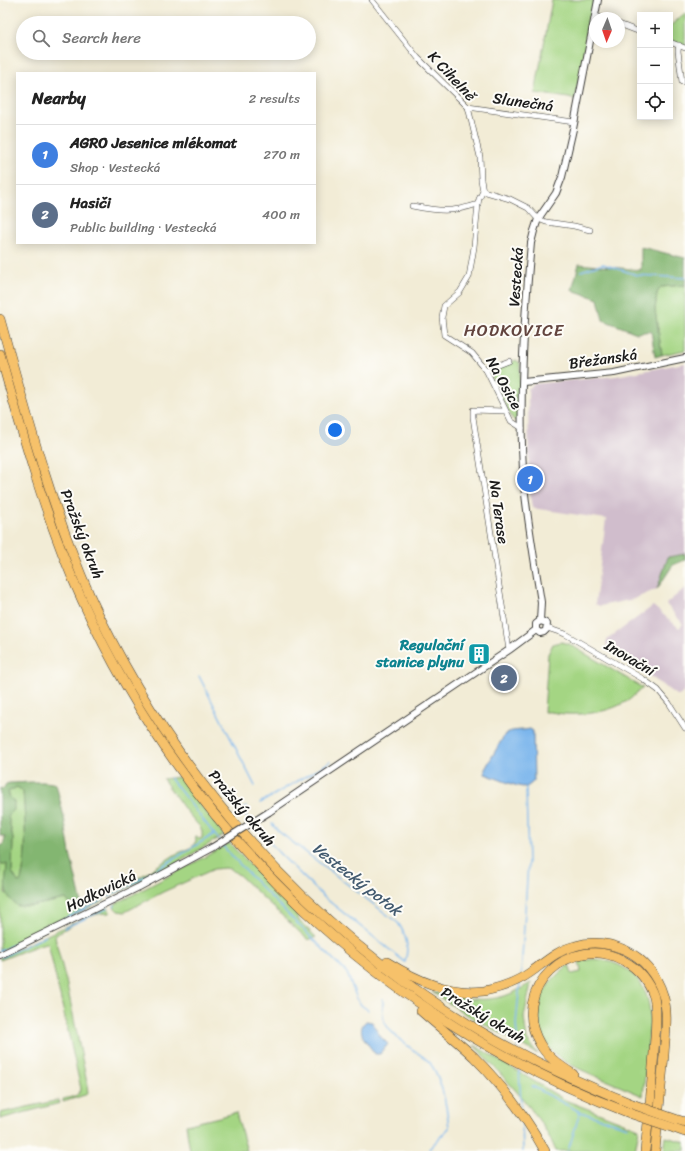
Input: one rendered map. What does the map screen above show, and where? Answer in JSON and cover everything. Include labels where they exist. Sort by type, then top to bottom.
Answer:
[{"type":"highway","name":"Pražský okruh","points":[[0,319],[57,511],[91,597],[119,654],[162,727],[226,815],[285,879],[318,911],[387,969],[426,996],[511,1049],[599,1091],[685,1122]]},
{"type":"highway","name":"Pražský okruh","points":[[0,354],[38,483],[70,572],[110,658],[150,726],[201,799],[228,832],[266,874],[327,933],[393,985],[451,1025],[527,1068],[576,1091],[632,1114],[685,1132]]},
{"type":"highway","points":[[355,943],[424,982],[463,991],[483,991],[518,980],[564,949],[577,945],[596,943],[609,945],[627,951],[638,958],[652,973],[659,984],[663,996],[666,1018],[661,1094],[655,1151]]},
{"type":"highway","points":[[599,1091],[563,1068],[549,1056],[539,1043],[534,1031],[532,1020],[532,1007],[535,995],[546,975],[558,964],[568,958],[590,953],[609,954],[629,964],[645,979],[653,996],[656,1009],[656,1023],[645,1151]]},
{"type":"highway","points":[[393,985],[474,1056],[500,1085],[518,1109],[545,1151]]},
{"type":"street","name":"K Cihelně","points":[[372,0],[418,58],[468,107],[480,157],[483,191]]},
{"type":"street","name":"Vestecká","points":[[596,12],[598,0]]},
{"type":"street","points":[[625,26],[637,31]]},
{"type":"street","points":[[673,43],[685,48]]},
{"type":"street","points":[[678,45],[682,82]]},
{"type":"street","name":"Vestecká","points":[[536,630],[536,624],[540,621],[541,602],[524,486],[522,428],[523,382],[531,243],[538,219],[556,192],[562,177],[589,46]]},
{"type":"street","name":"Slunečná","points":[[468,107],[574,122]]},
{"type":"street","points":[[483,191],[510,199],[528,208],[538,219],[590,230]]},
{"type":"street","name":"Na Osice","points":[[483,191],[478,204],[474,247],[469,277],[460,292],[444,306],[442,317],[444,335],[472,353],[486,370],[511,421],[522,428]]},
{"type":"street","points":[[412,206],[445,211],[461,210],[478,204]]},
{"type":"street","name":"Břežanská","points":[[523,382],[614,373],[685,358]]},
{"type":"street","points":[[486,370],[509,361]]},
{"type":"street","name":"Na Terase","points":[[505,411],[473,410],[473,417],[509,650]]},
{"type":"street","points":[[540,621],[545,623],[547,628]]},
{"type":"street","name":"Vestecká","points":[[536,630],[542,633],[547,628]]},
{"type":"street","name":"Inovační","points":[[547,628],[565,634],[643,679],[658,690],[669,703],[685,728]]},
{"type":"street","name":"Vestecká","points":[[269,812],[509,650],[536,630]]},
{"type":"street","name":"Hodkovická","points":[[0,954],[139,887],[213,848],[269,812]]},
{"type":"shaded area","points":[[685,363],[685,554],[668,557],[657,589],[634,599],[600,606],[595,604],[606,519],[532,508],[529,488],[528,389],[534,384],[616,376]]},
{"type":"shaded area","points":[[685,588],[685,691],[679,696],[621,655],[607,647],[606,643],[608,639],[653,606],[679,628],[683,624],[666,604]]},
{"type":"green space","points":[[552,0],[594,0],[592,12],[589,12],[589,26],[575,99],[535,93]]},
{"type":"green space","points":[[685,13],[685,47],[673,41],[673,23]]},
{"type":"green space","points":[[641,247],[685,258],[685,285],[661,287],[657,293],[655,310],[662,355],[655,357],[651,331],[637,333],[603,320],[598,299],[572,290],[579,264],[641,270]]},
{"type":"green space","points":[[685,285],[685,350],[662,355],[655,310],[657,293],[661,287]]},
{"type":"green space","points":[[516,360],[520,363],[519,418],[515,421],[512,418],[490,373],[495,369]]},
{"type":"green space","points":[[685,554],[685,560],[673,565],[657,589],[668,557]]},
{"type":"green space","points":[[561,642],[569,644],[643,688],[622,704],[599,712],[563,714],[544,712],[548,654],[553,644]]},
{"type":"green space","points":[[179,777],[224,835],[176,864],[109,897],[105,890],[121,887],[137,879],[176,854],[192,847],[196,841],[195,836],[199,839],[202,838],[202,831],[200,827],[186,811],[163,779]]},
{"type":"green space","points":[[40,782],[56,784],[83,909],[76,913],[66,899],[31,906],[17,906],[12,901],[6,887],[7,864],[0,864],[0,846],[3,845],[5,838],[4,836],[0,836],[0,788],[3,789],[6,784]],"holes":[[[17,787],[23,791],[25,858],[21,881],[18,882],[12,872],[13,839],[8,816],[14,810],[14,802],[8,792]]]},
{"type":"green space","points":[[17,787],[23,791],[25,813],[25,858],[21,881],[17,882],[12,872],[13,839],[8,816],[14,810],[8,792]]},
{"type":"green space","points":[[229,843],[293,909],[300,922],[316,937],[308,940],[239,875],[230,869],[225,868],[214,869],[163,892],[125,912],[118,911],[114,907],[115,904]]},
{"type":"green space","points":[[0,864],[7,864],[5,893],[31,906],[66,899],[82,909],[94,902],[100,894],[105,900],[51,927],[49,923],[46,923],[48,929],[0,952]]},
{"type":"green space","points":[[107,907],[110,912],[109,913],[102,913],[88,917],[73,924],[55,936],[67,985],[88,1094],[63,1102],[63,1099],[78,1094],[81,1089],[48,943],[0,960],[0,957]]},
{"type":"green space","points":[[594,959],[607,961],[628,970],[636,977],[647,996],[650,1021],[643,1096],[575,1067],[556,1055],[543,1037],[540,1026],[539,1012],[544,991],[552,980],[569,965],[572,974],[581,972],[579,961]]},
{"type":"green space","points":[[531,983],[524,1017],[527,1040],[538,1054],[464,1013],[432,992],[464,998],[488,999],[505,996]]},
{"type":"green space","points":[[474,1045],[565,1100],[639,1129],[635,1151],[556,1151],[540,1122],[520,1095]]},
{"type":"green space","points":[[59,1100],[60,1103],[0,1119],[0,1113]]},
{"type":"green space","points":[[236,1113],[247,1151],[190,1151],[186,1125]]},
{"type":"green space","points":[[666,1137],[685,1142],[685,1151],[664,1151]]},
{"type":"water","points":[[530,729],[533,731],[534,781],[527,787],[522,787],[485,774],[485,769],[505,734],[508,732]]},
{"type":"water","points":[[366,1021],[372,1022],[380,1036],[388,1044],[380,1054],[375,1054],[362,1034],[363,1025]]},
{"type":"waterway","points":[[581,271],[603,264],[637,275],[685,278]]},
{"type":"waterway","name":"Vestecký potok","points":[[199,676],[255,786]]},
{"type":"waterway","points":[[260,803],[330,762]]},
{"type":"waterway","points":[[212,774],[251,822]]},
{"type":"waterway","points":[[170,778],[219,840]]},
{"type":"waterway","points":[[521,974],[528,863],[526,787]]},
{"type":"waterway","points":[[241,811],[246,807]]},
{"type":"waterway","name":"Vestecký potok","points":[[272,824],[278,831],[398,923],[403,932],[407,946],[405,962]]},
{"type":"waterway","points":[[254,825],[280,854],[325,898],[405,962]]},
{"type":"waterway","points":[[109,896],[148,875],[214,834]]},
{"type":"waterway","points":[[222,845],[257,883],[347,973],[357,999],[361,1005],[368,1010]]},
{"type":"waterway","points":[[51,926],[104,899]]},
{"type":"waterway","points":[[64,928],[108,908]]},
{"type":"waterway","points":[[0,951],[47,928]]},
{"type":"waterway","points":[[2,957],[46,936]]},
{"type":"waterway","points":[[518,1048],[516,1023],[520,982]]},
{"type":"waterway","name":"Vestecký potok","points":[[383,999],[383,1017],[387,1027],[401,1041],[429,1061],[439,1079],[449,1128],[429,1149]]},
{"type":"waterway","points":[[519,1066],[521,1106]]},
{"type":"waterway","points":[[532,1086],[580,1112],[628,1127]]},
{"type":"waterway","points":[[568,1151],[580,1112]]},
{"type":"waterway","points":[[522,1122],[523,1151]]},
{"type":"place","name":"AGRO Jesenice mlékomat","points":[[530,479]]},
{"type":"place","name":"Regulační stanice plynu","points":[[479,654]]},
{"type":"place","name":"Hasiči","points":[[504,678]]},
{"type":"district","name":"HODKOVICE","points":[[514,330]]}]
